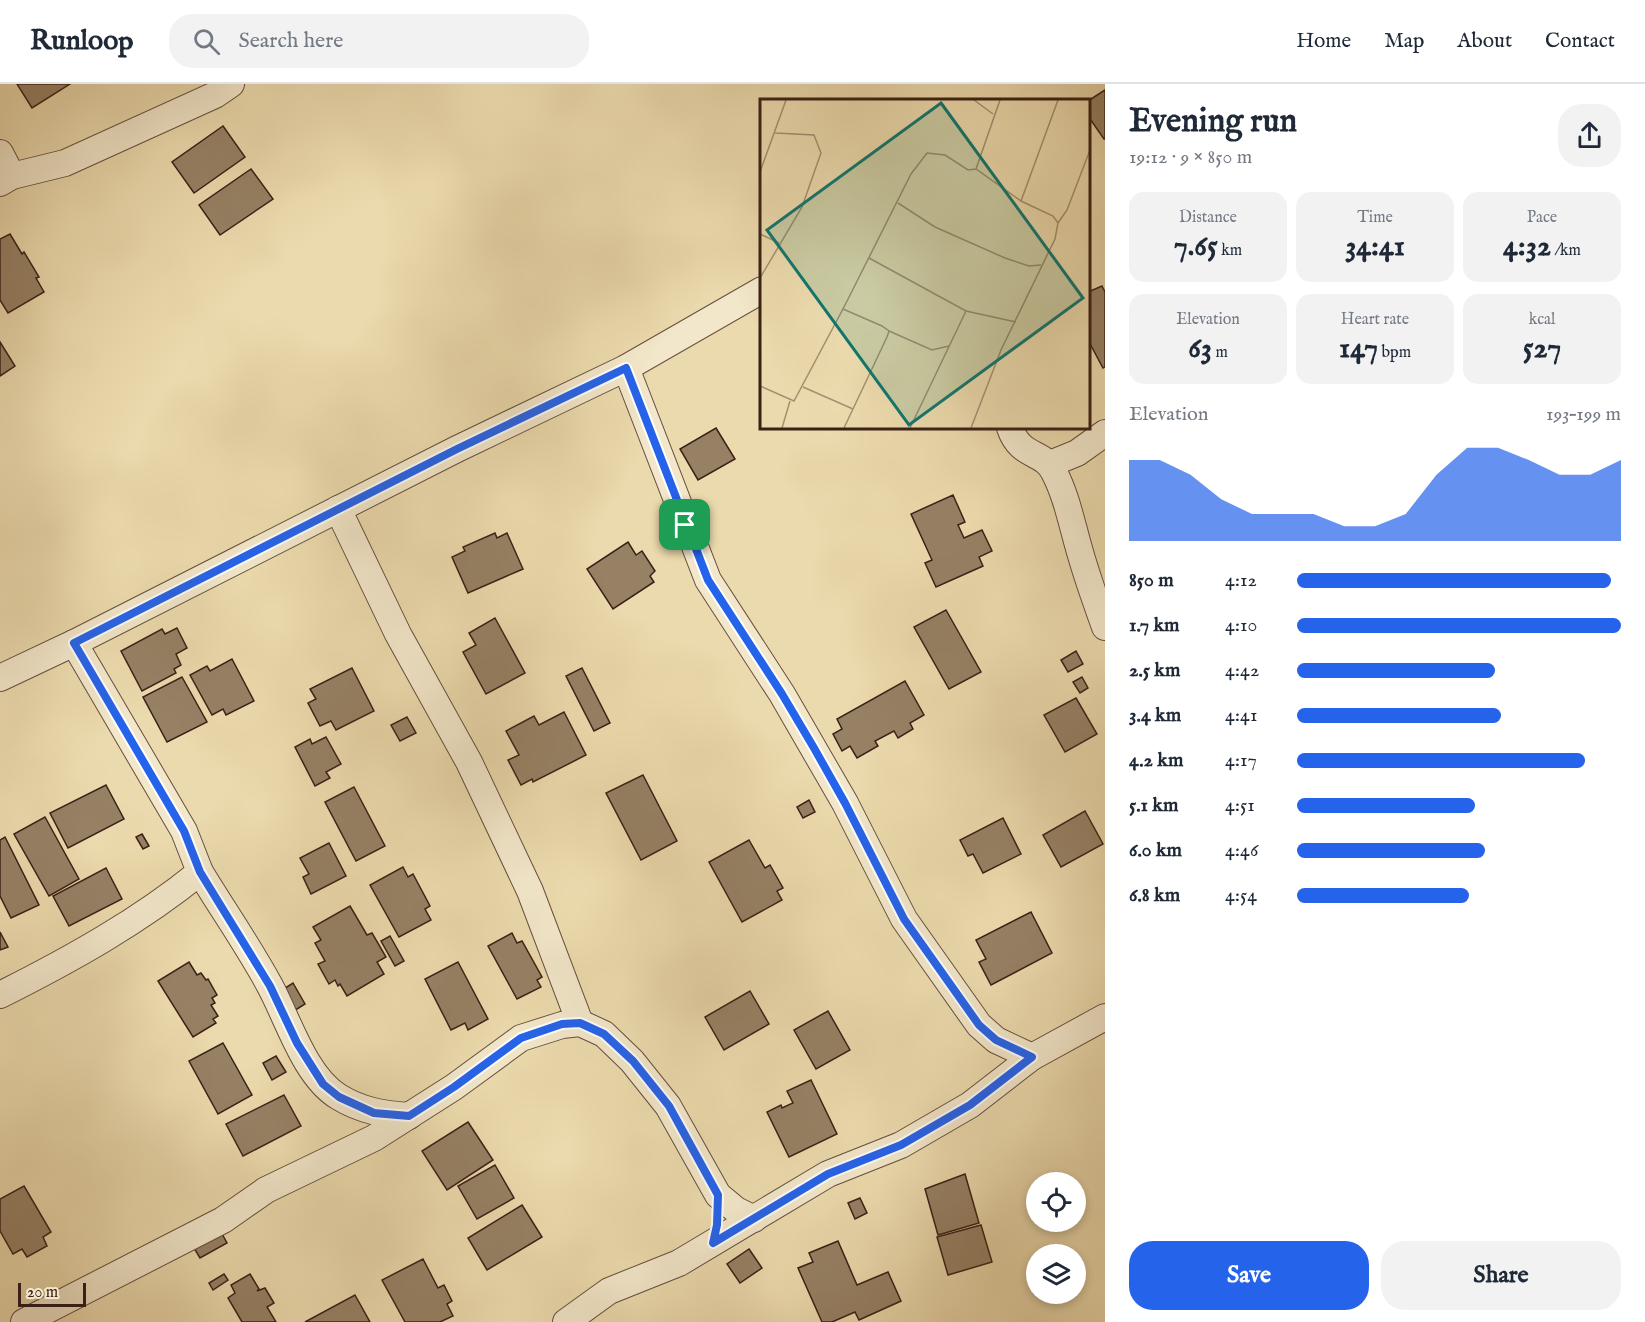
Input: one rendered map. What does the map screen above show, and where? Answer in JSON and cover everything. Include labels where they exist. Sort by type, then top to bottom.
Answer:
[{"type":"street","points":[[0,153],[6,180],[65,163],[214,95],[231,84]]},
{"type":"street","points":[[0,678],[74,643],[457,449],[626,368],[760,291]]},
{"type":"street","points":[[626,368],[708,580],[788,704],[845,803],[904,919],[979,1025],[996,1040],[1032,1057]]},
{"type":"street","points":[[1011,429],[1015,440],[1021,447],[1050,464],[1062,487],[1080,553],[1105,627]]},
{"type":"street","points":[[1050,464],[1077,453],[1105,433]]},
{"type":"street","points":[[338,509],[398,634],[474,772],[530,891],[580,1023]]},
{"type":"street","points":[[74,643],[184,831],[200,872],[270,986],[297,1043],[323,1084],[339,1097],[374,1113],[409,1116]]},
{"type":"street","points":[[0,995],[65,962],[175,893],[200,872]]},
{"type":"street","points":[[566,1322],[609,1291],[679,1263],[828,1174],[901,1145],[970,1105],[1032,1057],[1105,1017]]},
{"type":"street","points":[[24,1322],[223,1220],[266,1190],[374,1138],[454,1087],[521,1038],[562,1024],[580,1023],[604,1034],[633,1061],[669,1106],[718,1195],[736,1210],[754,1219]]},
{"type":"street","points":[[374,1113],[374,1138]]},
{"type":"street","points":[[713,1243],[717,1225],[718,1195]]},
{"type":"building","points":[[17,84],[70,84],[32,108]]},
{"type":"building","points":[[1105,90],[1105,139],[1090,119],[1090,100]]},
{"type":"building","points":[[223,126],[245,157],[194,193],[172,162]]},
{"type":"building","points":[[251,169],[273,199],[220,235],[199,205]]},
{"type":"building","points":[[10,234],[39,277],[36,278],[44,292],[8,313],[0,300],[0,239]]},
{"type":"building","points":[[1102,286],[1105,292],[1105,367],[1103,368],[1090,344],[1090,291]]},
{"type":"building","points":[[0,342],[15,366],[0,376]]},
{"type":"building","points":[[716,428],[735,459],[698,480],[680,449]]},
{"type":"building","points":[[953,495],[965,522],[958,525],[964,538],[982,530],[992,551],[979,557],[983,566],[936,587],[925,563],[932,560],[911,514]]},
{"type":"building","points":[[495,533],[497,538],[507,533],[523,569],[468,593],[452,557],[465,551],[463,547]]},
{"type":"building","points":[[628,542],[636,555],[642,551],[655,571],[650,576],[654,582],[613,609],[587,569]]},
{"type":"building","points":[[946,610],[981,672],[949,689],[914,627]]},
{"type":"building","points":[[495,618],[525,673],[486,694],[463,652],[476,645],[469,633]]},
{"type":"building","points":[[177,628],[187,648],[176,654],[181,665],[174,669],[176,673],[142,691],[121,651],[162,629],[165,634]]},
{"type":"building","points":[[1076,651],[1083,664],[1068,672],[1061,660]]},
{"type":"building","points":[[232,659],[254,701],[226,715],[223,709],[212,715],[190,675],[207,666],[210,671]]},
{"type":"building","points":[[352,668],[374,711],[336,730],[331,721],[320,726],[308,703],[316,699],[310,689]]},
{"type":"building","points":[[582,668],[610,723],[594,731],[566,676]]},
{"type":"building","points":[[182,677],[207,722],[167,742],[143,697]]},
{"type":"building","points":[[1082,677],[1088,688],[1080,693],[1073,682]]},
{"type":"building","points":[[905,681],[924,715],[910,723],[913,729],[898,738],[894,731],[875,741],[878,746],[857,758],[850,746],[842,751],[833,734],[842,729],[837,719]]},
{"type":"building","points":[[1076,698],[1097,734],[1065,752],[1044,715]]},
{"type":"building","points":[[564,712],[586,755],[533,782],[532,779],[521,785],[508,760],[519,755],[506,731],[534,716],[539,725]]},
{"type":"building","points":[[407,717],[416,733],[400,741],[391,725]]},
{"type":"building","points":[[326,737],[341,764],[326,772],[330,778],[315,786],[295,747],[310,739],[312,744]]},
{"type":"building","points":[[643,775],[677,841],[641,860],[606,793]]},
{"type":"building","points":[[106,785],[124,819],[68,848],[50,813]]},
{"type":"building","points":[[354,787],[385,846],[356,861],[325,802]]},
{"type":"building","points":[[809,800],[815,812],[803,818],[797,807]]},
{"type":"building","points":[[1085,811],[1103,844],[1061,867],[1043,835]]},
{"type":"building","points":[[45,817],[79,879],[49,896],[14,834]]},
{"type":"building","points":[[1003,818],[1021,854],[983,873],[973,854],[968,856],[960,840]]},
{"type":"building","points":[[142,834],[149,846],[143,849],[136,837]]},
{"type":"building","points":[[5,837],[39,905],[11,918],[0,896],[0,840]]},
{"type":"building","points":[[749,840],[765,868],[770,865],[783,888],[777,891],[782,900],[742,922],[709,862]]},
{"type":"building","points":[[329,843],[346,876],[311,894],[303,877],[309,874],[300,858]]},
{"type":"building","points":[[403,867],[408,877],[413,874],[430,906],[425,909],[431,920],[399,937],[370,885]]},
{"type":"building","points":[[106,868],[122,899],[69,926],[53,896]]},
{"type":"building","points":[[350,906],[367,935],[372,933],[386,957],[377,962],[384,974],[347,996],[335,980],[329,984],[318,964],[325,961],[315,943],[321,940],[313,927]]},
{"type":"building","points":[[1031,912],[1052,953],[991,985],[979,962],[986,959],[976,940]]},
{"type":"building","points":[[0,932],[8,947],[0,950]]},
{"type":"building","points":[[512,933],[517,943],[522,941],[542,977],[537,980],[541,987],[517,999],[488,946]]},
{"type":"building","points":[[390,936],[404,961],[395,966],[381,941]]},
{"type":"building","points":[[189,962],[197,975],[201,973],[206,980],[208,979],[217,995],[212,998],[215,1003],[211,1005],[218,1016],[213,1019],[216,1023],[193,1037],[158,981]]},
{"type":"building","points":[[458,962],[488,1019],[468,1030],[465,1023],[451,1030],[425,979]]},
{"type":"building","points":[[293,983],[305,1004],[294,1011],[282,990]]},
{"type":"building","points":[[750,991],[769,1024],[724,1050],[705,1017]]},
{"type":"building","points":[[828,1011],[850,1050],[816,1069],[794,1030]]},
{"type":"building","points":[[223,1043],[252,1095],[218,1114],[189,1061]]},
{"type":"building","points":[[276,1056],[286,1072],[272,1080],[263,1063]]},
{"type":"building","points":[[811,1080],[837,1134],[789,1157],[767,1112],[781,1105],[782,1108],[793,1103],[787,1091]]},
{"type":"building","points":[[284,1095],[301,1126],[243,1156],[226,1124]]},
{"type":"building","points":[[468,1122],[493,1160],[447,1190],[422,1151]]},
{"type":"building","points":[[495,1165],[514,1198],[477,1219],[458,1186]]},
{"type":"building","points":[[965,1174],[979,1223],[938,1235],[925,1189]]},
{"type":"building","points":[[24,1186],[51,1232],[43,1237],[47,1246],[27,1257],[22,1249],[13,1254],[0,1231],[0,1199]]},
{"type":"building","points":[[860,1198],[867,1213],[855,1219],[848,1203]]},
{"type":"building","points":[[522,1205],[542,1237],[487,1270],[468,1238]]},
{"type":"building","points":[[981,1225],[992,1262],[948,1275],[937,1237]]},
{"type":"building","points":[[221,1232],[227,1243],[200,1258],[194,1248]]},
{"type":"building","points":[[838,1241],[857,1285],[888,1272],[901,1301],[859,1320],[855,1312],[832,1322],[822,1322],[798,1268],[813,1262],[809,1253]]},
{"type":"building","points":[[749,1249],[762,1268],[740,1283],[727,1264]]},
{"type":"building","points":[[423,1259],[438,1288],[444,1285],[452,1301],[447,1304],[453,1316],[440,1322],[405,1322],[382,1280]]},
{"type":"building","points":[[224,1274],[228,1280],[213,1290],[209,1283]]},
{"type":"building","points":[[250,1274],[259,1289],[257,1291],[265,1288],[274,1303],[267,1307],[276,1322],[242,1322],[228,1298],[235,1293],[231,1285]]},
{"type":"building","points":[[355,1295],[370,1322],[305,1322]]},
{"type":"route","points":[[626,368],[685,525],[708,580],[814,748],[845,803],[904,919],[979,1025],[996,1040],[1032,1057],[970,1105],[901,1145],[828,1174],[713,1243],[717,1225],[718,1195],[669,1106],[633,1061],[604,1034],[580,1023],[562,1024],[521,1038],[454,1087],[409,1116],[374,1113],[339,1097],[323,1084],[297,1043],[270,986],[200,872],[184,831],[74,643],[457,449],[626,368]]}]
